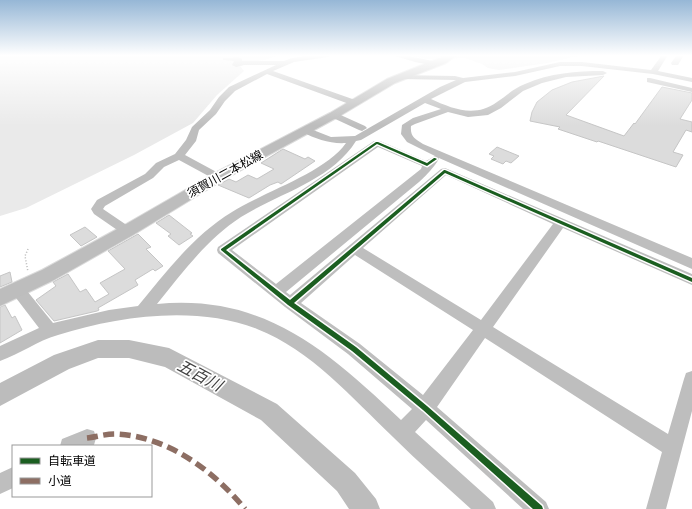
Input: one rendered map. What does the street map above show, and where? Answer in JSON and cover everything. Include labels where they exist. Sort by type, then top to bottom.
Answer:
[{"type":"main road","name":"須賀川二本松線","points":[[0,298],[24,287],[127,231],[218,177],[334,115],[398,79]]},
{"type":"street","points":[[127,231],[98,211],[98,207],[104,201],[124,189],[150,176],[160,165],[180,156],[191,141],[195,129],[213,112],[222,99],[232,89],[252,79]]},
{"type":"street","points":[[288,79],[355,102]]},
{"type":"street","points":[[458,79],[463,80]]},
{"type":"street","points":[[305,130],[326,139],[343,141],[353,139],[443,89],[463,80],[474,79]]},
{"type":"street","points":[[425,100],[448,109],[468,113],[485,112],[492,110],[517,91],[531,84],[549,79]]},
{"type":"street","points":[[645,79],[692,90]]},
{"type":"street","points":[[448,109],[435,116],[414,120],[407,125],[406,134],[410,140],[420,146],[692,264]]},
{"type":"street","points":[[334,115],[431,162],[692,273]]},
{"type":"street","points":[[144,310],[202,243],[227,220],[312,174],[341,154],[351,144],[353,139]]},
{"type":"street","points":[[431,162],[377,143],[223,250],[290,303],[354,349],[425,408],[539,509]]},
{"type":"street","points":[[180,156],[218,177]]},
{"type":"street","points":[[276,292],[415,180],[426,170],[431,162]]},
{"type":"street","points":[[290,303],[445,171],[692,280]]},
{"type":"street","points":[[402,432],[425,408],[561,222]]},
{"type":"street","points":[[354,248],[673,448]]},
{"type":"street","points":[[24,287],[50,330]]},
{"type":"street","points":[[0,354],[50,330],[98,318],[144,310],[191,310],[240,316],[263,324],[284,334],[309,350],[351,384],[486,509]]},
{"type":"street","points":[[656,509],[692,379]]},
{"type":"street","points":[[70,445],[87,438]]},
{"type":"street","points":[[0,484],[12,478]]},
{"type":"path","points":[[24,287],[25,256],[28,249]]},
{"type":"shaded area","points":[[0,79],[235,79],[217,95],[193,123],[134,155],[26,208],[0,216]]},
{"type":"building","points":[[589,79],[601,79],[566,115],[624,136],[634,123],[635,124],[662,87],[692,93],[692,100],[680,119],[692,122],[692,132],[686,130],[673,152],[683,155],[676,167],[558,129],[560,127],[530,121],[532,112],[537,102],[552,90],[572,82]]},
{"type":"building","points":[[497,147],[519,156],[511,163],[506,161],[503,164],[491,159],[494,156],[489,154]]},
{"type":"building","points":[[283,149],[305,159],[308,157],[315,161],[281,184],[278,182],[270,185],[249,198],[218,185],[229,179],[236,182],[248,175],[257,179],[274,169],[261,163]]},
{"type":"building","points":[[169,215],[192,233],[190,234],[193,236],[179,245],[168,236],[171,234],[156,223]]},
{"type":"building","points":[[85,227],[97,237],[81,246],[70,235]]},
{"type":"building","points":[[138,234],[151,247],[146,249],[163,266],[155,271],[153,269],[135,280],[138,285],[98,308],[99,310],[97,311],[54,321],[36,300],[56,286],[53,282],[68,274],[80,292],[86,289],[95,302],[109,294],[100,283],[125,269],[108,251]]},
{"type":"building","points":[[10,272],[12,282],[0,287],[0,276]]},
{"type":"building","points":[[5,305],[12,318],[15,316],[22,330],[0,343],[0,307]]},
{"type":"waterway","name":"五百川","points":[[0,395],[62,362],[98,349],[129,349],[169,358],[269,412],[346,482],[366,509]]},
{"type":"marked path","points":[[87,438],[111,434],[132,436],[169,448],[204,469],[234,495],[245,509]]},
{"type":"cycle path","points":[[435,159],[427,165],[377,143],[223,250],[290,303],[354,349],[425,408],[539,509]]},
{"type":"cycle path","points":[[290,303],[445,171],[692,280]]}]
